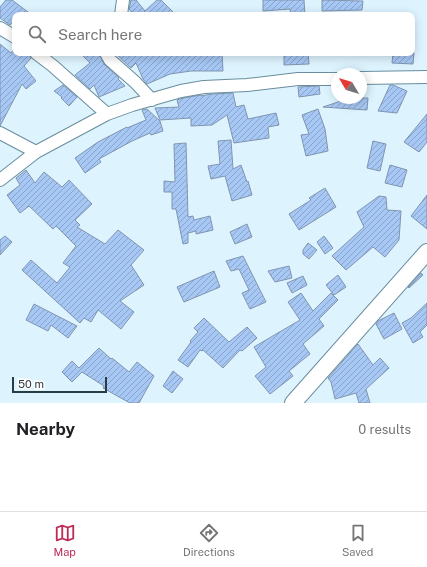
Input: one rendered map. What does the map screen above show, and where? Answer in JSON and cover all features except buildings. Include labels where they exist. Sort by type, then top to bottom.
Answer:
[{"type":"street","points":[[121,12],[123,0]]},
{"type":"street","points":[[0,28],[12,35]]},
{"type":"street","points":[[40,56],[107,114]]},
{"type":"street","points":[[108,56],[110,60],[135,82],[152,100]]},
{"type":"street","points":[[367,78],[427,77]]},
{"type":"street","points":[[0,180],[36,152],[107,114],[181,91],[204,87],[268,83],[298,79],[331,79]]},
{"type":"street","points":[[0,133],[36,152]]},
{"type":"street","points":[[293,403],[427,252]]}]
